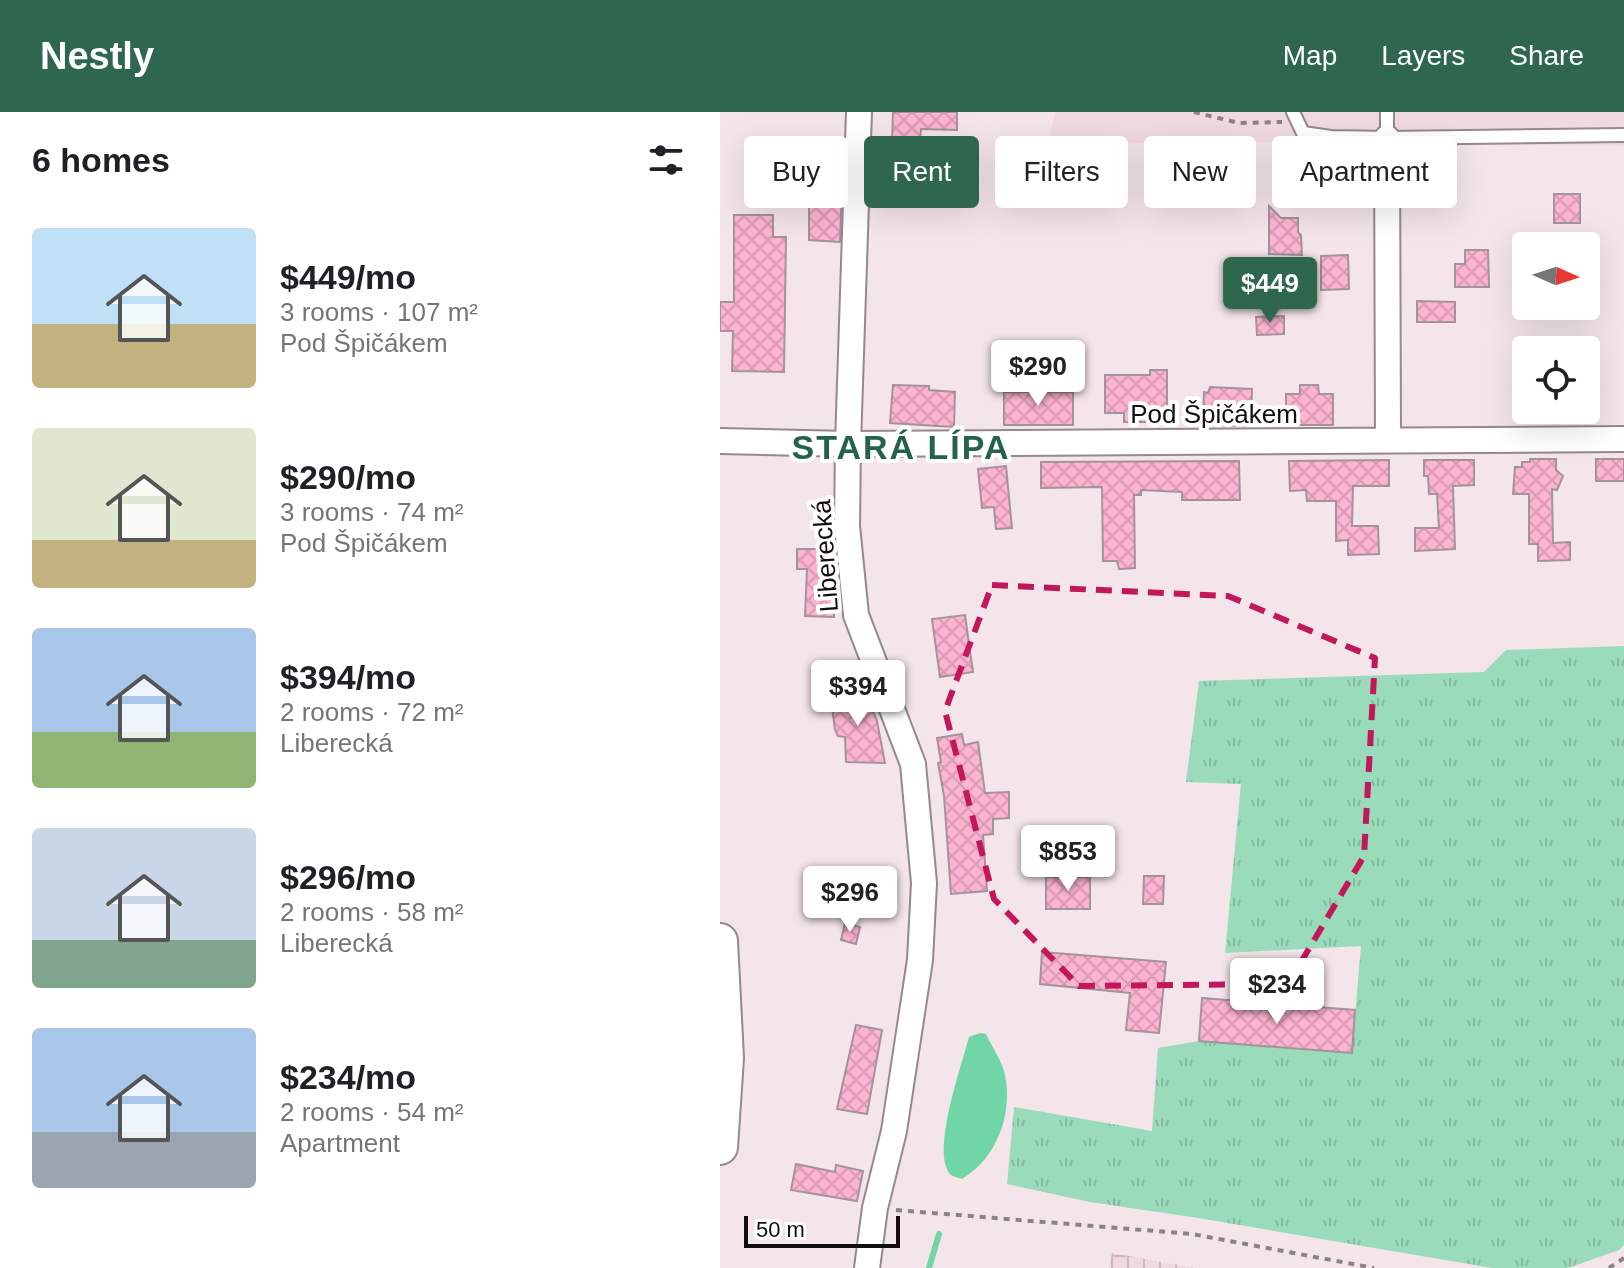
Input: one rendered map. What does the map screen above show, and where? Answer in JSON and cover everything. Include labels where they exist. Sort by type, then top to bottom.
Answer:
[{"type":"main road","points":[[720,941],[726,1058],[720,1147]]},
{"type":"street","name":"Liberecká","points":[[859,112],[847,526],[856,615],[913,764],[924,883],[920,960],[894,1131],[875,1208],[867,1268]]},
{"type":"street","points":[[1387,208],[1388,440]]},
{"type":"street","name":"Pod Špičákem","points":[[720,441],[848,444],[1624,439]]},
{"type":"lane","points":[[1387,112],[1387,136]]},
{"type":"lane","points":[[1296,117],[1303,133],[1324,136]]},
{"type":"lane","points":[[1457,137],[1624,135]]},
{"type":"path","points":[[1194,112],[1239,123],[1296,117]]},
{"type":"path","points":[[875,1208],[1192,1234],[1374,1268]]},
{"type":"path","points":[[1609,1268],[1624,1258]]},
{"type":"highlighted area","points":[[992,585],[1228,596],[1375,658],[1364,856],[1288,984],[1079,986],[994,899],[945,711]]},
{"type":"shaded area","points":[[1055,112],[1624,112],[1624,146],[1457,144],[1457,136],[1272,136],[1272,143],[1256,143],[1256,136],[1144,136],[1144,143],[1128,143],[1128,136],[1050,136]]},
{"type":"shaded area","points":[[986,1034],[1004,1070],[1007,1105],[1000,1134],[993,1147],[985,1159],[962,1179],[948,1171],[944,1141],[950,1104],[969,1037]]},
{"type":"shaded area","points":[[1112,1253],[1195,1268],[1109,1268]]},
{"type":"green space","points":[[1624,646],[1624,1245],[1619,1250],[1568,1268],[1492,1268],[1090,1202],[1007,1184],[1014,1107],[1152,1131],[1158,1048],[1199,1041],[1352,1052],[1361,946],[1225,953],[1241,784],[1186,782],[1199,681],[1484,672],[1506,650]]},
{"type":"building","points":[[893,112],[957,112],[957,130],[921,129],[920,136],[892,136]]},
{"type":"building","points":[[1554,194],[1580,194],[1580,223],[1554,223]]},
{"type":"building","points":[[1269,206],[1281,218],[1298,218],[1302,255],[1269,254]]},
{"type":"building","points":[[809,208],[841,208],[840,242],[809,240]]},
{"type":"building","points":[[734,215],[773,215],[773,237],[786,237],[784,372],[732,371],[733,331],[720,331],[720,302],[734,302]]},
{"type":"building","points":[[1465,250],[1488,250],[1489,287],[1455,287],[1455,264],[1465,264]]},
{"type":"building","points":[[1348,255],[1349,289],[1321,290],[1321,256]]},
{"type":"building","points":[[1417,301],[1455,302],[1455,322],[1417,322]]},
{"type":"building","points":[[1284,316],[1284,334],[1257,335],[1256,317]]},
{"type":"building","points":[[1150,370],[1167,370],[1167,412],[1152,412],[1152,422],[1124,422],[1124,413],[1105,413],[1105,375],[1150,375]]},
{"type":"building","points":[[893,385],[929,386],[929,390],[955,392],[954,427],[890,423]]},
{"type":"building","points":[[1300,385],[1318,385],[1319,394],[1333,394],[1333,425],[1286,425],[1286,394],[1300,394]]},
{"type":"building","points":[[1210,387],[1252,389],[1251,426],[1203,425],[1204,392],[1208,393]]},
{"type":"building","points":[[1004,392],[1073,392],[1073,425],[1004,425]]},
{"type":"building","points":[[1530,459],[1556,459],[1556,470],[1563,476],[1557,490],[1552,489],[1553,543],[1570,542],[1570,560],[1538,561],[1538,544],[1529,544],[1529,494],[1513,494],[1515,467],[1522,467],[1522,462],[1530,462]]},
{"type":"building","points":[[1596,459],[1624,459],[1624,481],[1596,481]]},
{"type":"building","points":[[1389,460],[1389,486],[1353,486],[1352,526],[1378,526],[1379,554],[1348,555],[1348,540],[1336,541],[1336,501],[1307,501],[1306,490],[1290,491],[1289,461]]},
{"type":"building","points":[[1424,460],[1474,460],[1474,485],[1453,486],[1455,549],[1415,551],[1415,528],[1439,528],[1437,494],[1429,494]]},
{"type":"building","points":[[1239,461],[1240,500],[1182,500],[1182,492],[1141,490],[1141,495],[1134,495],[1135,568],[1119,569],[1117,561],[1103,561],[1102,487],[1041,488],[1041,462]]},
{"type":"building","points":[[1006,466],[1012,528],[996,529],[994,507],[982,508],[978,469]]},
{"type":"building","points":[[797,549],[834,549],[834,617],[805,616],[807,569],[797,569]]},
{"type":"building","points":[[965,615],[973,672],[940,677],[932,619]]},
{"type":"building","points":[[864,689],[877,721],[885,763],[846,762],[845,737],[838,736],[835,730],[831,699]]},
{"type":"building","points":[[962,734],[964,745],[978,742],[985,793],[1009,792],[1009,818],[993,819],[993,834],[983,835],[987,891],[951,894],[937,738]]},
{"type":"building","points":[[1144,876],[1164,876],[1163,904],[1143,904]]},
{"type":"building","points":[[1046,877],[1090,877],[1090,909],[1046,909]]},
{"type":"building","points":[[845,923],[860,927],[856,944],[841,940]]},
{"type":"building","points":[[1042,952],[1166,962],[1159,1033],[1126,1030],[1130,993],[1040,984]]},
{"type":"building","points":[[1202,998],[1355,1010],[1352,1053],[1199,1041]]},
{"type":"building","points":[[856,1025],[882,1030],[867,1114],[837,1109]]},
{"type":"building","points":[[796,1164],[835,1172],[836,1165],[863,1171],[857,1201],[791,1190]]},
{"type":"waterway","points":[[929,1268],[939,1234]]},
{"type":"district","name":"STARÁ LÍPA","points":[[901,447]]}]
